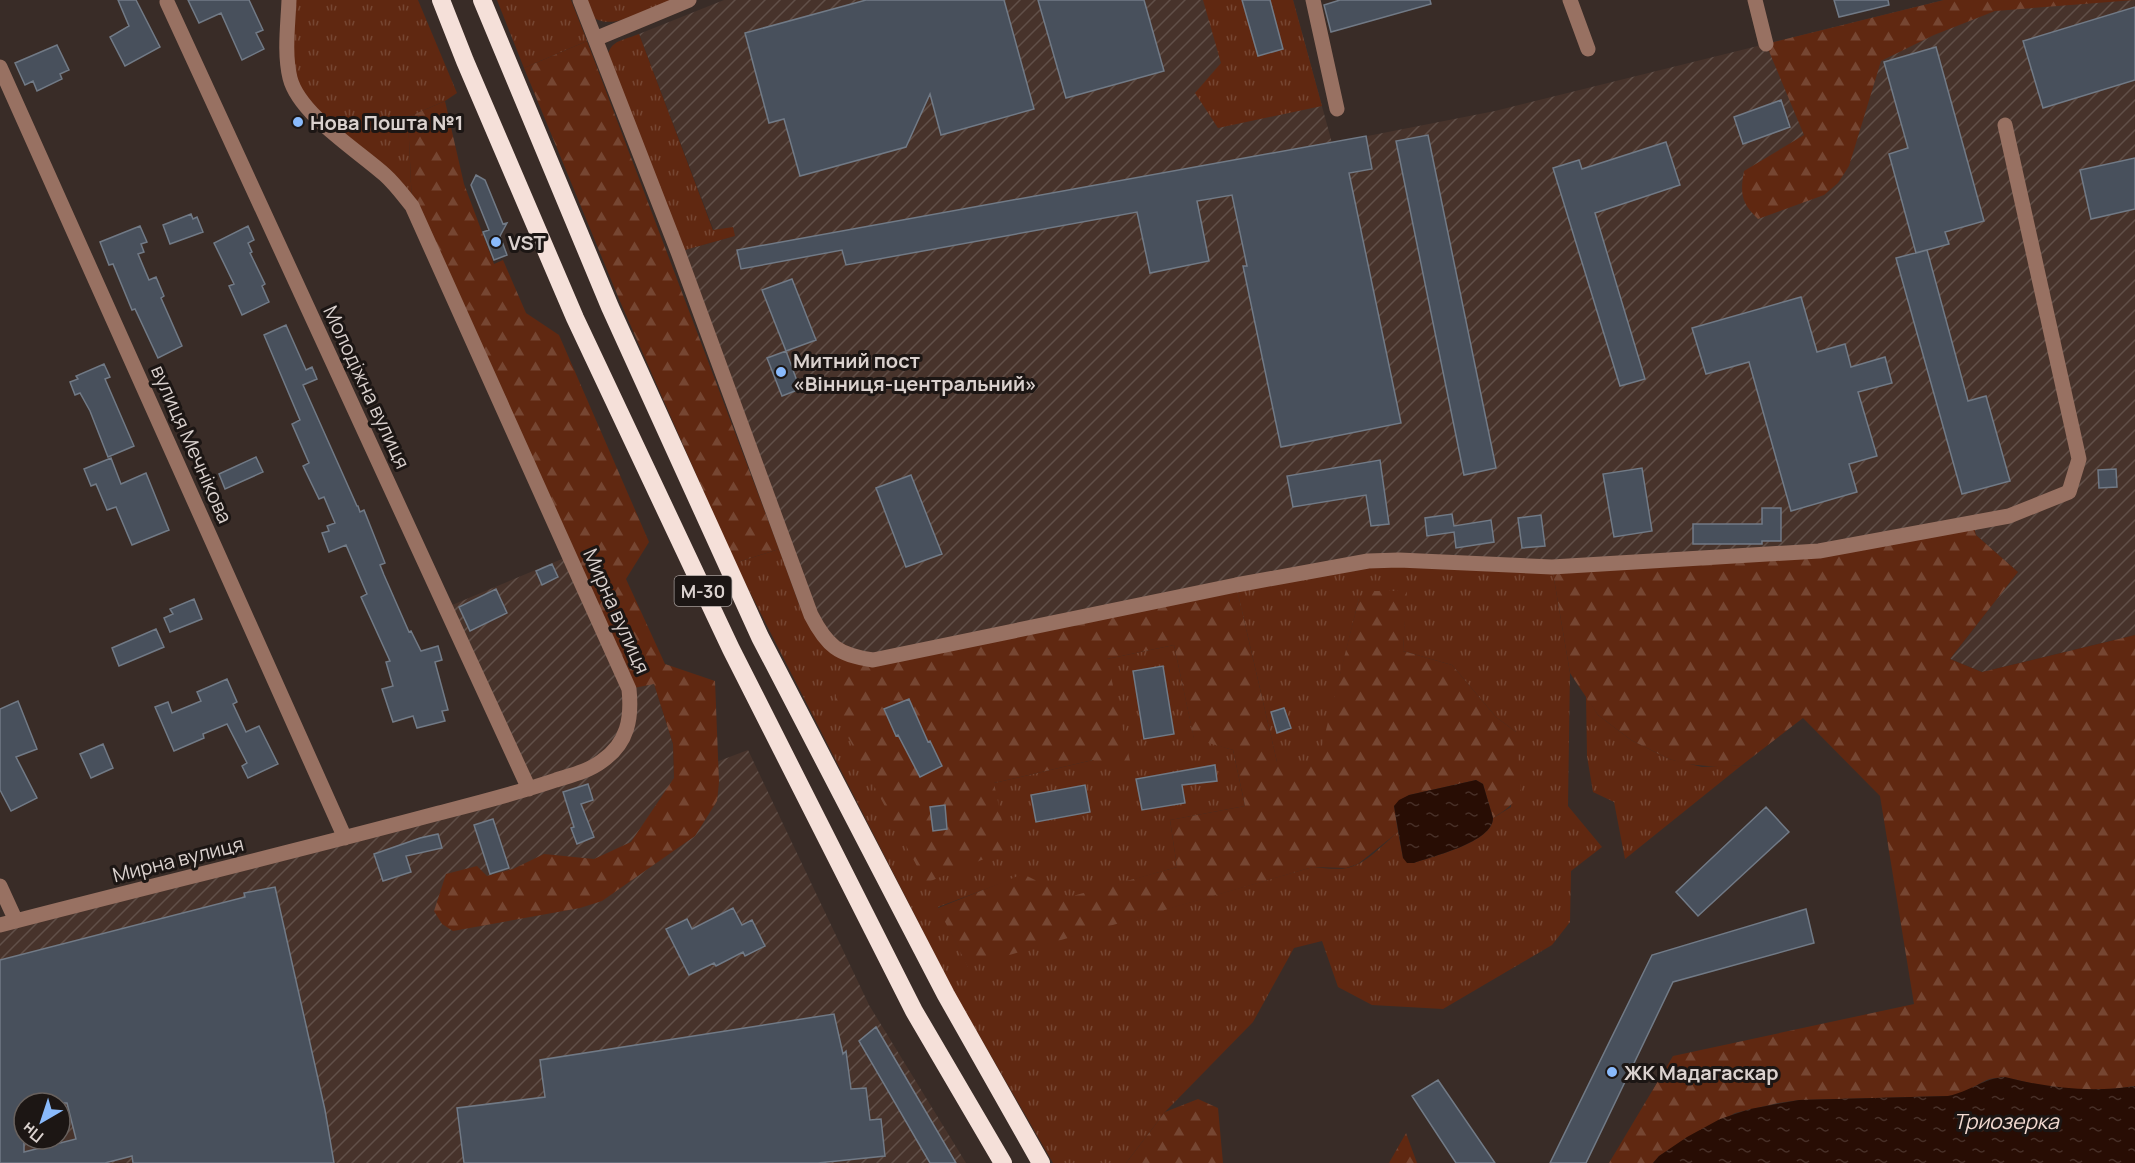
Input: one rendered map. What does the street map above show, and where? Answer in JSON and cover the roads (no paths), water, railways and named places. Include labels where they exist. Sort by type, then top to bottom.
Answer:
[{"type":"highway","name":"М-30","points":[[441,0],[575,318],[731,648],[914,1011],[1003,1163]]},
{"type":"highway","name":"М-30","points":[[482,0],[610,307],[760,637],[946,995],[1041,1163]]},
{"type":"street","name":"Мирна вулиця","points":[[0,925],[529,789],[589,769],[611,754],[626,734],[630,724],[629,690],[412,206],[386,177],[310,111],[297,96],[287,62],[289,0]]},
{"type":"street","points":[[580,0],[678,252],[811,615],[820,632],[831,645],[850,657],[873,660],[1236,585],[1368,561],[1399,560],[1552,567],[1819,551],[2009,516],[2069,492],[2079,459],[2005,125]]},
{"type":"street","points":[[595,39],[689,0]]},
{"type":"street","points":[[1313,0],[1337,109]]},
{"type":"street","points":[[1570,0],[1588,49]]},
{"type":"street","points":[[1755,0],[1766,44]]},
{"type":"street","name":"Молодіжна вулиця","points":[[167,2],[529,789]]},
{"type":"street","name":"вулиця Мечнікова","points":[[0,67],[345,838]]},
{"type":"street","points":[[0,886],[16,921]]},
{"type":"water","points":[[1476,780],[1483,784],[1493,818],[1490,827],[1473,841],[1461,847],[1414,863],[1407,863],[1403,858],[1394,806],[1399,800],[1409,795]]},
{"type":"water","name":"Триозерка","points":[[2005,1077],[2070,1088],[2102,1089],[2135,1086],[2135,1163],[1653,1163],[1659,1156],[1687,1137],[1720,1119],[1750,1109],[1799,1100],[1948,1096],[1990,1080]]},
{"type":"place","name":"Нова Пошта №1","points":[[298,122]]},
{"type":"place","name":"VST","points":[[496,242]]},
{"type":"place","name":"Митний пост «Вінниця-центральний»","points":[[781,372]]},
{"type":"place","name":"ЖК Мадагаскар","points":[[1612,1072]]}]
